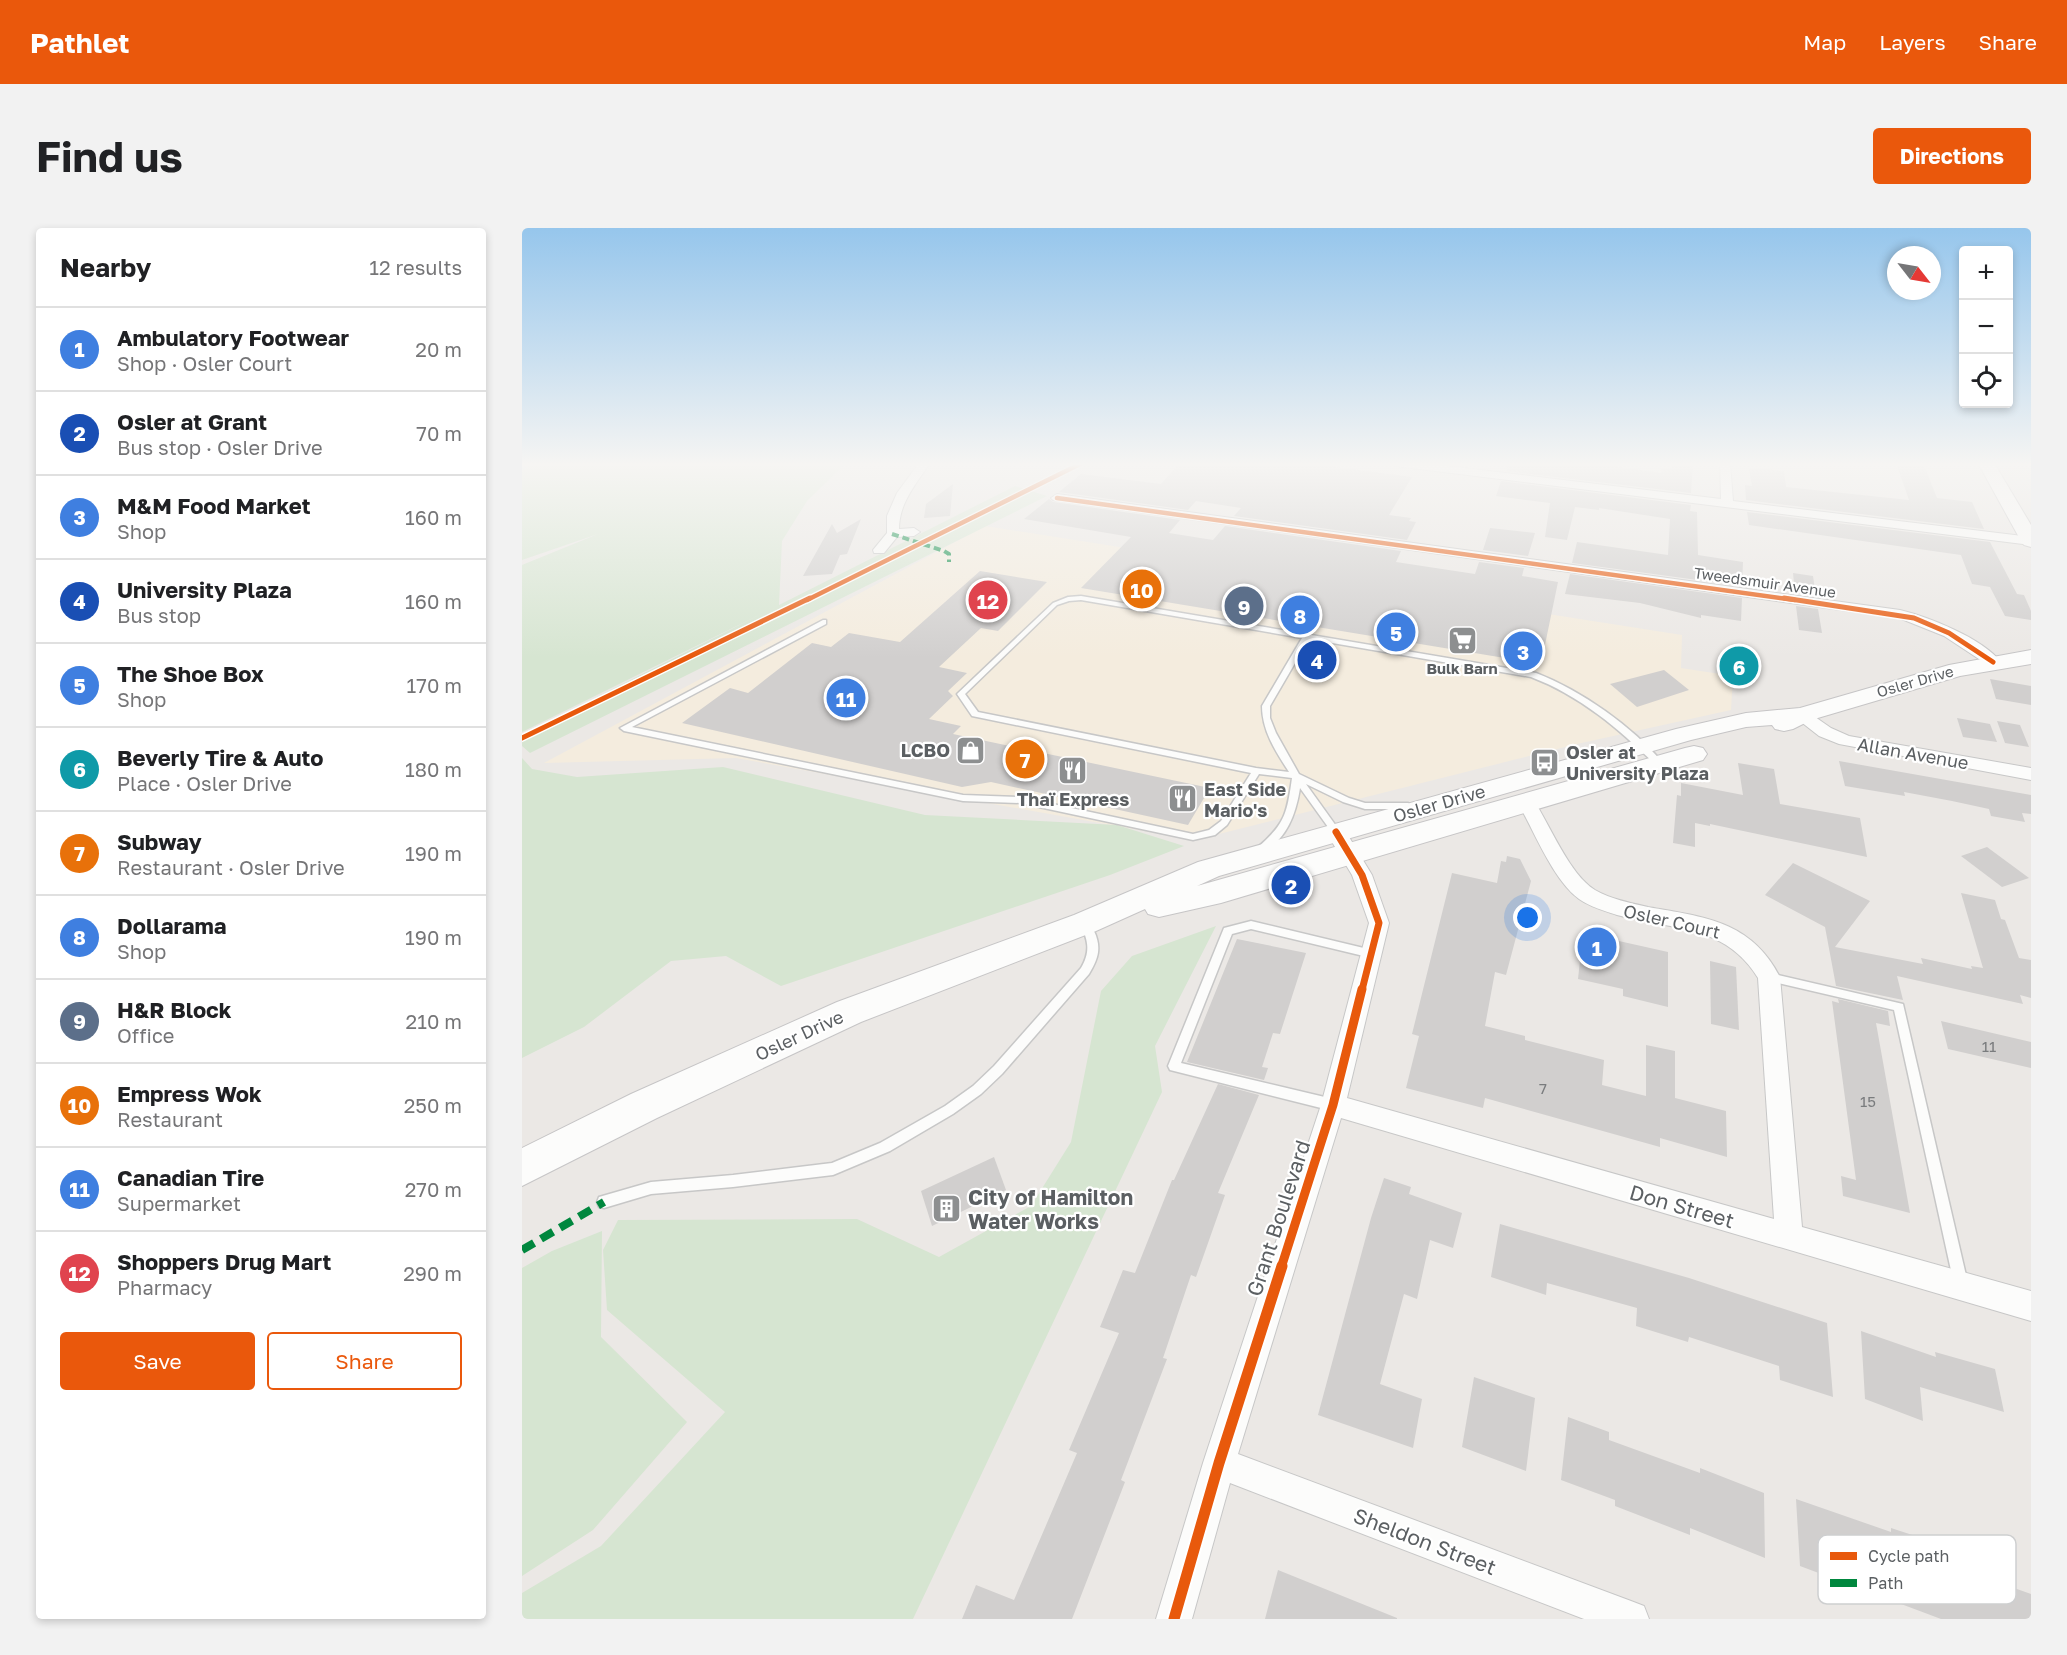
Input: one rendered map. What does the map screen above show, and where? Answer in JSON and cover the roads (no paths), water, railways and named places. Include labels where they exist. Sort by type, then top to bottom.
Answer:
[{"type":"main road","points":[[2023,528],[2031,541]]},
{"type":"main road","name":"Osler Drive","points":[[1085,923],[1221,892],[1436,804],[1650,755],[1763,733],[1802,715],[1887,689],[1993,662],[2031,657]]},
{"type":"main road","name":"Osler Drive","points":[[522,1168],[644,1106],[849,1012],[1085,923],[1209,869],[1254,855],[1344,843],[1527,803],[1650,755]]},
{"type":"street","points":[[879,550],[892,533],[893,528]]},
{"type":"street","name":"Tweedsmuir Avenue","points":[[1274,528],[1900,614],[1944,628],[1993,662]]},
{"type":"street","points":[[1926,528],[2031,541]]},
{"type":"street","points":[[892,533],[914,532]]},
{"type":"street","name":"Allan Avenue","points":[[1802,715],[1826,732],[1845,740],[2031,774]]},
{"type":"street","name":"Osler Court","points":[[1527,803],[1572,879],[1586,894],[1612,907],[1715,929],[1751,947],[1763,963],[1769,977],[1789,1237]]},
{"type":"street","name":"Grant Boulevard","points":[[1174,1619],[1219,1463],[1333,1105],[1379,923],[1374,900],[1344,843]]},
{"type":"street","name":"Don Street","points":[[1333,1105],[2031,1306]]},
{"type":"street","name":"Sheldon Street","points":[[1219,1463],[1631,1619]]},
{"type":"lane","points":[[1436,804],[1365,806],[1339,797],[1297,776],[1256,771],[975,714],[961,694],[1050,609],[1074,597],[1521,672],[1543,678],[1596,706],[1650,755]]},
{"type":"lane","points":[[823,622],[624,728],[963,798],[1020,800],[1193,837],[1212,833],[1224,823],[1256,771]]},
{"type":"lane","points":[[1307,636],[1265,711],[1266,723],[1297,776],[1344,843]]},
{"type":"lane","points":[[1254,855],[1274,839],[1291,817],[1297,776]]},
{"type":"lane","points":[[604,1202],[651,1188],[833,1169],[885,1147],[918,1129],[976,1090],[998,1070],[1084,972],[1094,956],[1094,941],[1085,923]]},
{"type":"lane","points":[[1333,1105],[1174,1066],[1228,931],[1251,925],[1372,954]]},
{"type":"lane","points":[[1769,977],[1899,1007],[1962,1287]]},
{"type":"place","name":"Empress Wok","points":[[1142,589]]},
{"type":"place","name":"Shoppers Drug Mart","points":[[988,600]]},
{"type":"place","name":"H&R Block","points":[[1244,606]]},
{"type":"place","name":"Dollarama","points":[[1300,615]]},
{"type":"place","name":"The Shoe Box","points":[[1396,632]]},
{"type":"place","name":"Bulk Barn","points":[[1462,641]]},
{"type":"place","name":"M&M Food Market","points":[[1523,651]]},
{"type":"place","name":"University Plaza","points":[[1317,660]]},
{"type":"place","name":"Beverly Tire & Auto","points":[[1739,666]]},
{"type":"place","name":"Canadian Tire","points":[[846,698]]},
{"type":"place","name":"LCBO","points":[[971,750]]},
{"type":"place","name":"Subway","points":[[1025,759]]},
{"type":"place","name":"Osler at University Plaza","points":[[1545,762]]},
{"type":"place","name":"Thaï Express","points":[[1073,770]]},
{"type":"place","name":"East Side Mario's","points":[[1183,799]]},
{"type":"place","name":"Osler at Grant","points":[[1291,885]]},
{"type":"place","name":"Ambulatory Footwear","points":[[1597,947]]},
{"type":"place","name":"City of Hamilton Water Works","points":[[947,1209]]}]
